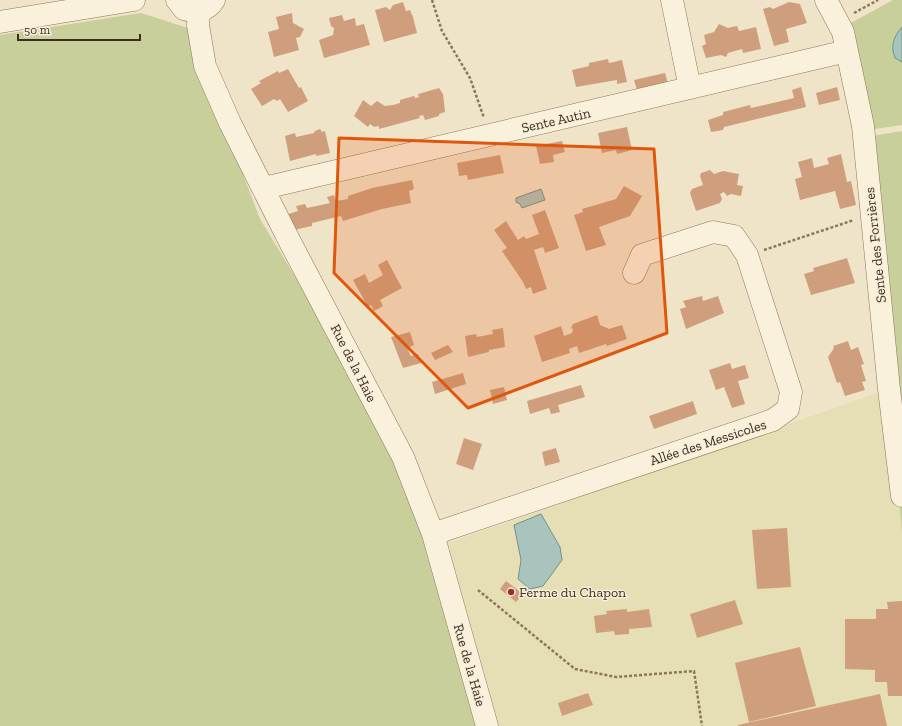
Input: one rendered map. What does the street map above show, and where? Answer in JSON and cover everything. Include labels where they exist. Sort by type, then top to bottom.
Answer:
[{"type":"street","points":[[0,22],[134,0]]},
{"type":"street","points":[[177,0],[184,9],[207,6]]},
{"type":"street","points":[[672,0],[690,88]]},
{"type":"street","name":"Sente des Forrières","points":[[826,0],[843,32],[863,126],[889,389],[902,496]]},
{"type":"street","name":"Rue de la Haie","points":[[207,6],[198,25],[205,66],[230,123],[290,242],[403,456],[433,534],[487,726]]},
{"type":"street","name":"Sente Autin","points":[[264,188],[847,51]]},
{"type":"street","name":"Allée des Messicoles","points":[[433,534],[773,420],[788,409],[791,392],[747,255],[734,236],[713,232],[642,255],[634,273]]},
{"type":"path","points":[[432,0],[442,31],[470,78],[490,135]]},
{"type":"path","points":[[838,21],[878,0]]},
{"type":"path","points":[[747,255],[872,214]]},
{"type":"path","points":[[478,590],[575,668],[616,677],[694,671],[702,726]]},
{"type":"highlighted area","points":[[339,138],[654,149],[667,333],[468,408],[334,273]]},
{"type":"shaded area","name":"Ferme du Chapon","points":[[886,390],[902,532],[902,726],[498,726],[445,544]]},
{"type":"green space","points":[[893,0],[902,0],[902,125],[868,130],[845,26]]},
{"type":"green space","points":[[141,13],[188,28],[260,219],[428,495],[445,544],[498,726],[0,726],[0,35]]},
{"type":"green space","points":[[902,131],[902,532],[860,138]]},
{"type":"water","points":[[902,27],[902,62],[895,58],[893,45],[897,34]]},
{"type":"water","points":[[541,189],[545,200],[522,208],[520,204],[516,202],[516,198]]},
{"type":"water","points":[[541,514],[560,547],[562,560],[543,586],[530,589],[518,579],[521,560],[514,525]]},
{"type":"building","points":[[403,2],[406,11],[410,10],[417,33],[384,42],[375,10],[386,7],[390,10],[393,5]]},
{"type":"building","points":[[789,2],[800,4],[807,23],[786,29],[789,42],[774,46],[763,9],[770,7],[773,9]]},
{"type":"building","points":[[292,13],[293,23],[304,29],[300,37],[296,38],[299,50],[274,57],[268,32],[279,29],[276,17]]},
{"type":"building","points":[[342,15],[344,21],[355,18],[356,26],[364,24],[370,45],[324,58],[319,40],[333,35],[334,28],[331,26],[329,18]]},
{"type":"building","points":[[719,24],[728,28],[737,26],[739,31],[756,27],[761,49],[743,53],[742,49],[728,53],[726,57],[721,55],[706,58],[702,46],[706,44],[704,35],[714,32]]},
{"type":"building","points":[[608,59],[609,63],[622,60],[627,82],[617,84],[617,80],[576,87],[572,70],[589,66],[589,63]]},
{"type":"building","points":[[288,69],[299,88],[301,87],[308,101],[288,112],[280,99],[277,101],[274,99],[262,106],[251,89],[261,83],[259,81],[278,71],[279,73]]},
{"type":"building","points":[[665,73],[668,84],[637,90],[634,80]]},
{"type":"building","points":[[801,87],[806,107],[724,127],[723,130],[711,132],[708,120],[723,115],[723,112],[750,105],[751,108],[794,98],[792,90]]},
{"type":"building","points":[[837,87],[840,100],[819,105],[816,93]]},
{"type":"building","points":[[439,88],[443,94],[445,112],[439,114],[439,116],[425,120],[423,115],[419,116],[420,118],[379,129],[379,126],[374,127],[370,124],[368,127],[354,116],[363,100],[371,106],[377,101],[385,106],[393,105],[400,103],[400,100],[414,96],[415,98],[419,97],[418,94]]},
{"type":"building","points":[[627,127],[632,150],[617,154],[616,150],[602,153],[598,133]]},
{"type":"building","points":[[320,129],[322,132],[325,131],[330,153],[316,156],[316,154],[290,161],[285,136],[295,133],[296,137],[314,133]]},
{"type":"building","points":[[562,141],[565,152],[553,155],[554,162],[540,164],[536,146]]},
{"type":"building","points":[[841,154],[847,182],[851,181],[856,205],[840,209],[835,191],[800,200],[795,179],[802,177],[798,162],[812,158],[814,168],[829,164],[827,158]]},
{"type":"building","points":[[500,155],[504,173],[468,180],[467,175],[459,176],[457,163]]},
{"type":"building","points":[[710,170],[714,174],[723,171],[739,174],[737,185],[743,186],[741,196],[731,194],[727,196],[724,192],[720,194],[722,199],[720,203],[696,211],[690,193],[692,189],[703,185],[700,176],[701,173]]},
{"type":"building","points":[[412,180],[414,189],[409,191],[411,203],[382,209],[343,221],[341,216],[312,223],[312,226],[294,230],[285,215],[298,211],[296,206],[305,204],[307,208],[330,203],[327,197],[334,195],[336,201],[348,199],[348,196],[372,188]]},
{"type":"building","points":[[624,186],[642,196],[630,216],[599,227],[606,245],[586,251],[574,215],[583,212],[582,209],[616,199]]},
{"type":"building","points":[[545,210],[559,248],[545,253],[543,247],[534,250],[547,289],[533,294],[531,287],[526,289],[523,282],[502,251],[507,248],[494,230],[506,221],[518,240],[524,236],[526,239],[539,234],[532,215]]},
{"type":"building","points":[[847,258],[855,283],[811,295],[804,274],[814,271],[813,268]]},
{"type":"building","points":[[387,260],[402,288],[380,300],[383,306],[374,311],[371,305],[368,307],[353,280],[365,274],[369,283],[383,275],[378,265]]},
{"type":"building","points":[[702,296],[703,301],[718,296],[724,313],[686,329],[680,309],[686,307],[683,301]]},
{"type":"building","points":[[597,315],[600,325],[609,329],[622,325],[627,339],[579,353],[577,346],[569,349],[570,353],[542,362],[534,336],[561,326],[564,336],[572,333],[573,329],[571,328],[573,324]]},
{"type":"building","points":[[503,328],[505,347],[489,350],[489,352],[468,357],[465,336],[476,334],[477,337],[493,334],[492,330]]},
{"type":"building","points":[[410,332],[414,345],[407,348],[411,356],[418,354],[421,363],[403,368],[391,337]]},
{"type":"building","points":[[848,341],[851,350],[858,347],[864,364],[861,365],[866,381],[862,382],[865,390],[845,396],[840,382],[837,383],[828,357],[834,348],[833,346]]},
{"type":"building","points":[[448,345],[453,352],[435,360],[431,353]]},
{"type":"building","points":[[730,363],[732,369],[745,365],[749,378],[738,381],[745,404],[732,408],[724,387],[716,390],[709,370]]},
{"type":"building","points":[[463,373],[466,384],[435,394],[432,382]]},
{"type":"building","points":[[581,385],[585,397],[558,405],[560,412],[551,414],[549,408],[530,414],[527,401]]},
{"type":"building","points":[[504,387],[507,400],[493,404],[490,390]]},
{"type":"building","points":[[693,401],[697,414],[654,429],[649,416]]},
{"type":"building","points":[[464,438],[482,444],[473,470],[456,464]]},
{"type":"building","points":[[556,448],[560,462],[545,466],[542,452]]},
{"type":"building","points":[[787,528],[791,587],[757,589],[752,530]]},
{"type":"building","name":"Ferme du Chapon","points":[[506,581],[523,594],[516,602],[500,589]]},
{"type":"building","points":[[735,600],[743,624],[697,638],[690,614]]},
{"type":"building","points":[[902,601],[902,696],[888,696],[887,682],[875,682],[875,670],[845,669],[845,619],[876,619],[876,609],[888,609],[887,602]]},
{"type":"building","points":[[627,609],[627,612],[649,609],[652,627],[629,629],[629,634],[615,635],[614,631],[596,633],[594,616],[607,614],[606,611]]},
{"type":"building","points":[[800,647],[816,706],[749,722],[735,663]]},
{"type":"building","points":[[588,693],[593,705],[562,716],[558,703]]},
{"type":"building","points":[[880,694],[887,726],[738,726],[738,725]]},
{"type":"place","name":"Ferme du Chapon","points":[[511,592]]}]
